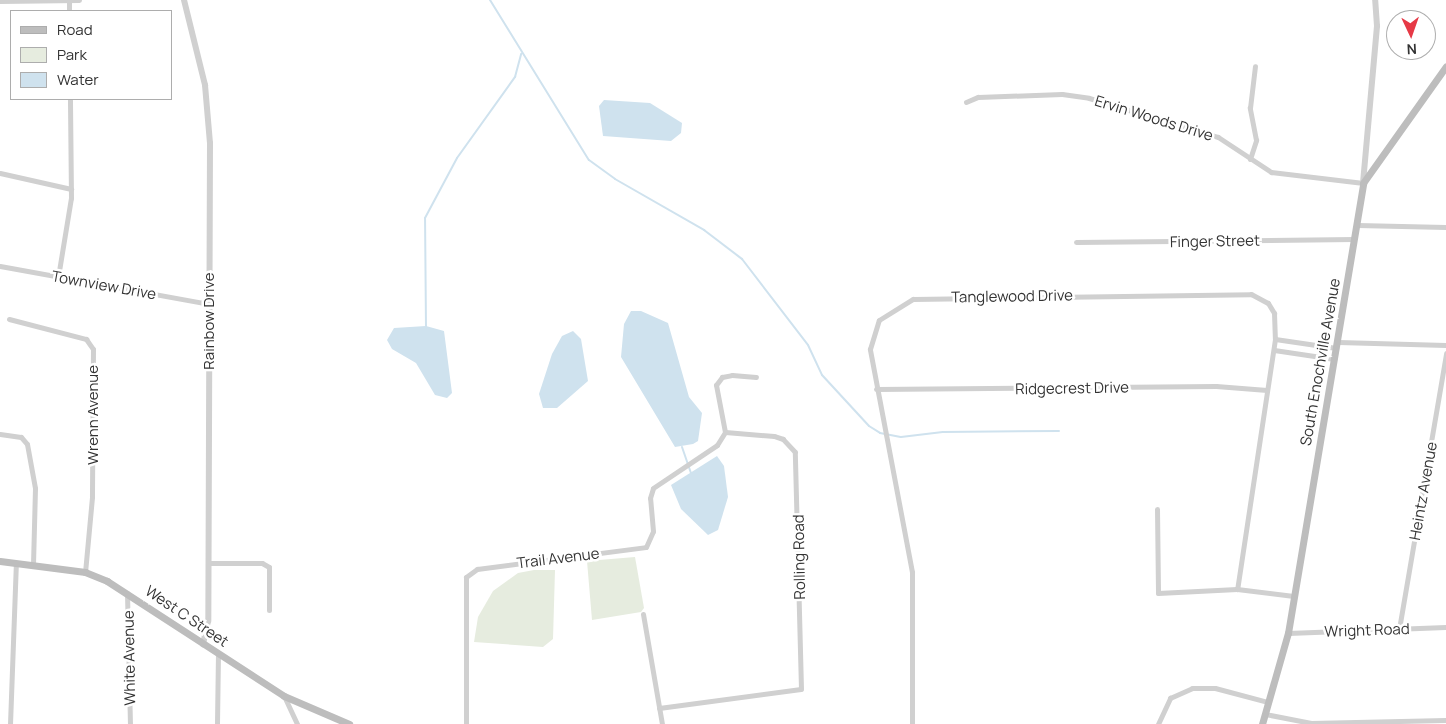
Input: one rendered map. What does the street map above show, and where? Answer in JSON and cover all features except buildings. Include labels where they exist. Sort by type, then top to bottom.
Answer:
[{"type":"main road","points":[[1363,182],[1446,66]]},
{"type":"main road","name":"South Enochville Avenue","points":[[1262,724],[1288,633],[1363,182]]},
{"type":"main road","name":"West C Street","points":[[0,561],[85,572],[128,593],[284,696],[349,724]]},
{"type":"street","points":[[0,1],[79,0]]},
{"type":"street","name":"Rainbow Drive","points":[[184,0],[200,55],[208,109],[209,563],[208,621],[203,644]]},
{"type":"street","name":"South Enochville Avenue","points":[[1363,182],[1377,26],[1375,0]]},
{"type":"street","points":[[1250,159],[1256,140],[1250,108],[1255,66]]},
{"type":"street","name":"Ervin Woods Drive","points":[[966,102],[978,97],[1062,94],[1089,98],[1218,137],[1272,172],[1363,182]]},
{"type":"street","points":[[58,277],[71,189],[70,100]]},
{"type":"street","points":[[0,173],[71,189]]},
{"type":"street","points":[[1357,225],[1446,227]]},
{"type":"street","name":"Finger Street","points":[[1076,242],[1354,239]]},
{"type":"street","name":"Townview Drive","points":[[0,266],[209,304]]},
{"type":"street","name":"Tanglewood Drive","points":[[912,724],[912,572],[876,389],[870,349],[879,320],[896,307],[929,296],[1251,294],[1260,297],[1274,312],[1275,339],[1237,589]]},
{"type":"street","name":"Wrenn Avenue","points":[[8,320],[86,339],[93,349],[92,497],[85,572]]},
{"type":"street","points":[[1275,339],[1337,345],[1446,345]]},
{"type":"street","points":[[1274,350],[1334,359]]},
{"type":"street","name":"Heintz Avenue","points":[[1399,629],[1446,353]]},
{"type":"street","points":[[726,432],[716,385],[722,377],[732,374],[756,377]]},
{"type":"street","name":"Ridgecrest Drive","points":[[876,389],[1216,386],[1267,390]]},
{"type":"street","name":"Rolling Road","points":[[659,708],[801,689],[795,452],[783,438],[726,432]]},
{"type":"street","name":"Trail Avenue","points":[[466,724],[466,577],[477,569],[646,547],[653,532],[650,498],[653,488],[717,445],[726,432]]},
{"type":"street","points":[[0,434],[21,437],[27,444],[35,488],[33,564]]},
{"type":"street","points":[[1156,509],[1158,593],[1237,589],[1294,596]]},
{"type":"street","points":[[10,724],[16,563]]},
{"type":"street","points":[[209,563],[262,563],[269,567],[269,610]]},
{"type":"street","name":"White Avenue","points":[[128,593],[130,724]]},
{"type":"street","points":[[643,614],[662,724]]},
{"type":"street","name":"Wright Road","points":[[1288,633],[1446,627]]},
{"type":"street","points":[[217,724],[218,654]]},
{"type":"street","points":[[1158,724],[1170,698],[1192,688],[1216,688],[1268,702]]},
{"type":"street","points":[[284,696],[297,724]]},
{"type":"street","points":[[1265,714],[1311,723],[1446,720]]},
{"type":"green space","points":[[635,557],[644,608],[641,612],[592,620],[587,561]]},
{"type":"green space","points":[[534,570],[555,570],[553,639],[543,647],[474,642],[478,617],[493,591],[518,573]]},
{"type":"water","points":[[604,100],[650,103],[682,123],[681,133],[671,141],[603,136],[599,106]]},
{"type":"water","points":[[631,311],[641,311],[668,323],[689,397],[702,413],[698,441],[693,444],[675,447],[621,357],[624,324]]},
{"type":"water","points":[[426,326],[444,331],[452,393],[447,398],[435,395],[416,363],[392,349],[387,340],[394,328]]},
{"type":"water","points":[[573,331],[581,339],[588,381],[557,408],[543,408],[539,394],[552,354],[562,336]]},
{"type":"water","points":[[717,456],[724,466],[728,497],[718,530],[708,535],[681,509],[671,485]]},
{"type":"waterway","points":[[490,0],[589,160],[615,179],[704,230],[742,259],[808,345],[822,375],[869,426],[880,433],[901,437],[943,432],[1059,431]]},
{"type":"waterway","points":[[426,328],[425,218],[457,158],[515,77],[521,54]]},
{"type":"waterway","points":[[682,447],[691,473]]}]
